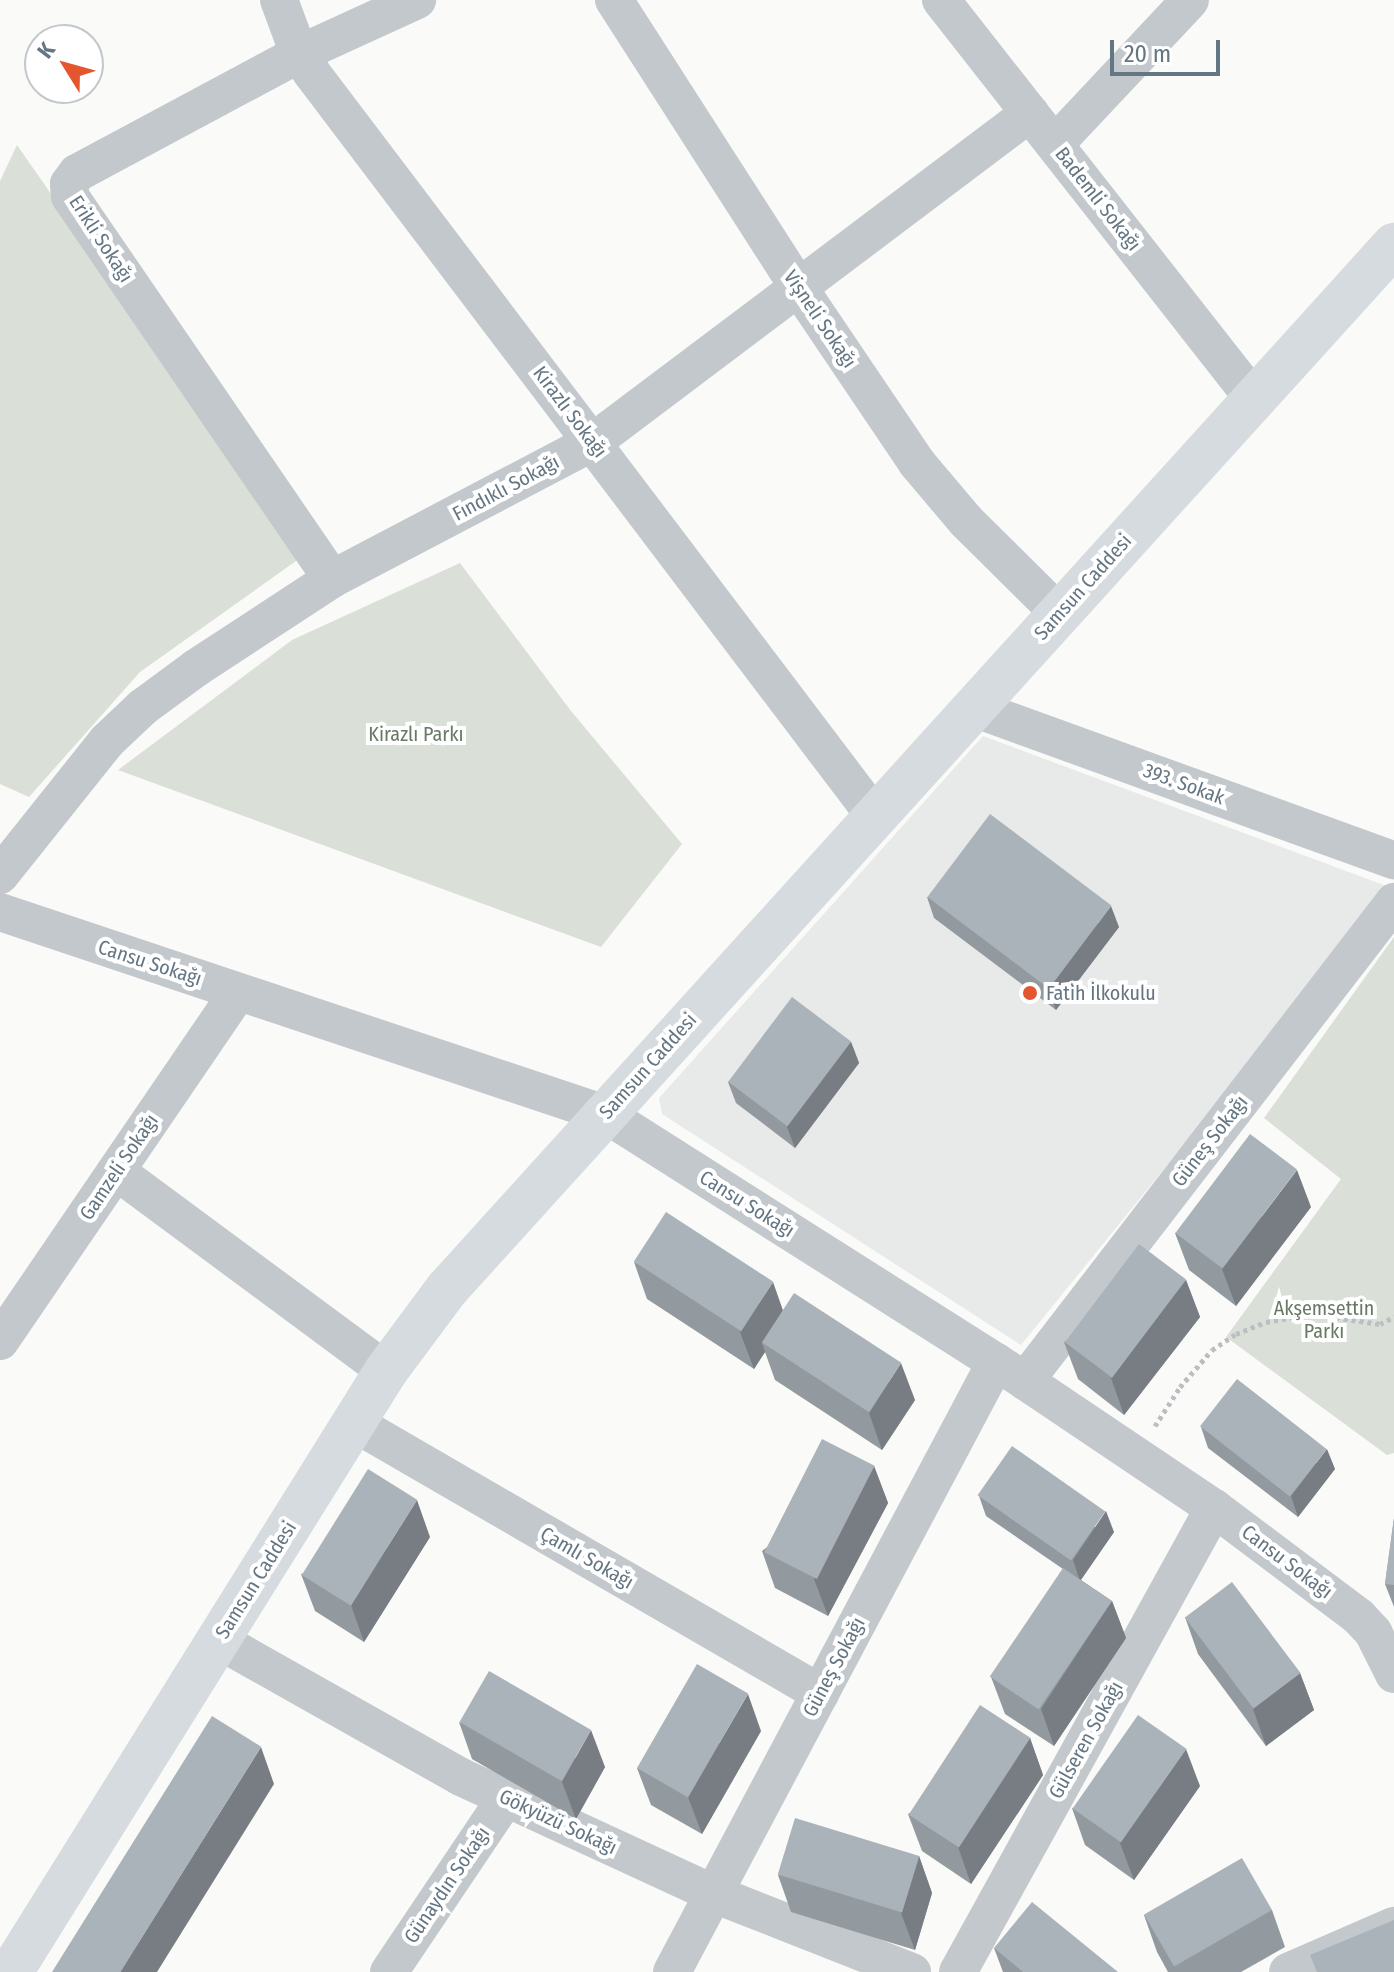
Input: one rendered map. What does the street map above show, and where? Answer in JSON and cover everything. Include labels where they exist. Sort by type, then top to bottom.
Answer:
[{"type":"street","name":"Kirazlı Sokağı","points":[[279,0],[299,54],[875,816]]},
{"type":"street","name":"Erikli Sokağı","points":[[332,579],[70,196],[69,184],[77,173],[299,54],[417,0]]},
{"type":"street","name":"Vişneli Sokağı","points":[[614,0],[799,288],[924,473],[966,521],[1059,613]]},
{"type":"street","name":"Bademli Sokağı","points":[[941,0],[1254,399]]},
{"type":"street","points":[[1055,144],[1190,0]]},
{"type":"street","name":"Fındıklı Sokağı","points":[[0,875],[11,839],[143,707],[196,668],[332,579],[593,442],[1030,113]]},
{"type":"street","name":"Samsun Caddesi","points":[[11,1972],[386,1371],[447,1289],[1394,245]]},
{"type":"street","name":"393. Sokak","points":[[973,708],[1394,860]]},
{"type":"street","name":"Güneş Sokağı","points":[[672,1972],[820,1693],[1010,1371],[1394,902]]},
{"type":"street","name":"Cansu Sokağı","points":[[0,912],[605,1114],[1010,1371],[1214,1508],[1359,1617],[1373,1632],[1393,1667]]},
{"type":"street","name":"Gamzeli Sokağı","points":[[0,1341],[238,992]]},
{"type":"street","points":[[116,1171],[386,1371]]},
{"type":"street","name":"Çamlı Sokağı","points":[[354,1423],[820,1693]]},
{"type":"street","name":"Gülseren Sokağı","points":[[958,1972],[1214,1508]]},
{"type":"street","name":"Gökyüzü Sokağı","points":[[218,1640],[461,1777],[714,1894],[912,1972]]},
{"type":"street","name":"Günaydın Sokağı","points":[[389,1972],[506,1798]]},
{"type":"street","points":[[1288,1972],[1394,1926]]},
{"type":"path","points":[[1140,1458],[1158,1420],[1180,1387],[1212,1350],[1236,1334],[1266,1322],[1312,1314],[1380,1324],[1394,1317]]},
{"type":"shaded area","name":"Fatih İlkokulu","points":[[983,736],[1392,888],[1021,1345],[662,1114],[659,1098]]},
{"type":"green space","points":[[17,145],[303,556],[140,672],[29,797],[0,784],[0,181]]},
{"type":"green space","name":"Kirazlı Parkı","points":[[460,563],[571,711],[682,844],[601,947],[118,770],[292,640]]},
{"type":"green space","name":"Akşemsettin Parkı","points":[[1394,937],[1394,1453],[1387,1455],[1226,1337],[1341,1179],[1264,1118]]},
{"type":"building","points":[[990,814],[1111,905],[1049,989],[927,897]]},
{"type":"building","points":[[792,997],[851,1042],[787,1126],[728,1082]]},
{"type":"building","points":[[1250,1134],[1297,1170],[1222,1269],[1175,1233]]},
{"type":"building","points":[[666,1212],[773,1282],[741,1331],[634,1261]]},
{"type":"building","points":[[1139,1244],[1186,1280],[1112,1378],[1065,1342]]},
{"type":"building","points":[[794,1293],[901,1363],[869,1412],[762,1342]]},
{"type":"building","points":[[1237,1379],[1327,1449],[1290,1496],[1200,1426]]},
{"type":"building","points":[[822,1439],[875,1466],[817,1579],[764,1552]]},
{"type":"building","points":[[1012,1446],[1105,1511],[1071,1561],[978,1495]]},
{"type":"building","points":[[368,1469],[417,1500],[351,1606],[302,1575]]},
{"type":"building","points":[[1394,1518],[1394,1585],[1385,1584]]},
{"type":"building","points":[[1063,1568],[1112,1601],[1039,1710],[990,1677]]},
{"type":"building","points":[[1232,1582],[1301,1673],[1253,1709],[1185,1618]]},
{"type":"building","points":[[697,1664],[748,1694],[688,1797],[637,1768]]},
{"type":"building","points":[[489,1671],[591,1730],[562,1781],[459,1722]]},
{"type":"building","points":[[980,1705],[1030,1738],[959,1848],[909,1815]]},
{"type":"building","points":[[1138,1715],[1186,1749],[1121,1842],[1073,1808]]},
{"type":"building","points":[[212,1716],[261,1747],[120,1972],[52,1972]]},
{"type":"building","points":[[795,1818],[919,1856],[902,1912],[778,1874]]},
{"type":"building","points":[[1242,1858],[1272,1910],[1174,1966],[1144,1915]]},
{"type":"building","points":[[1032,1902],[1118,1972],[1023,1972],[994,1948]]},
{"type":"building","points":[[1394,1920],[1394,1972],[1317,1972],[1310,1955]]},
{"type":"place","name":"Fatih İlkokulu","points":[[1030,993]]}]
